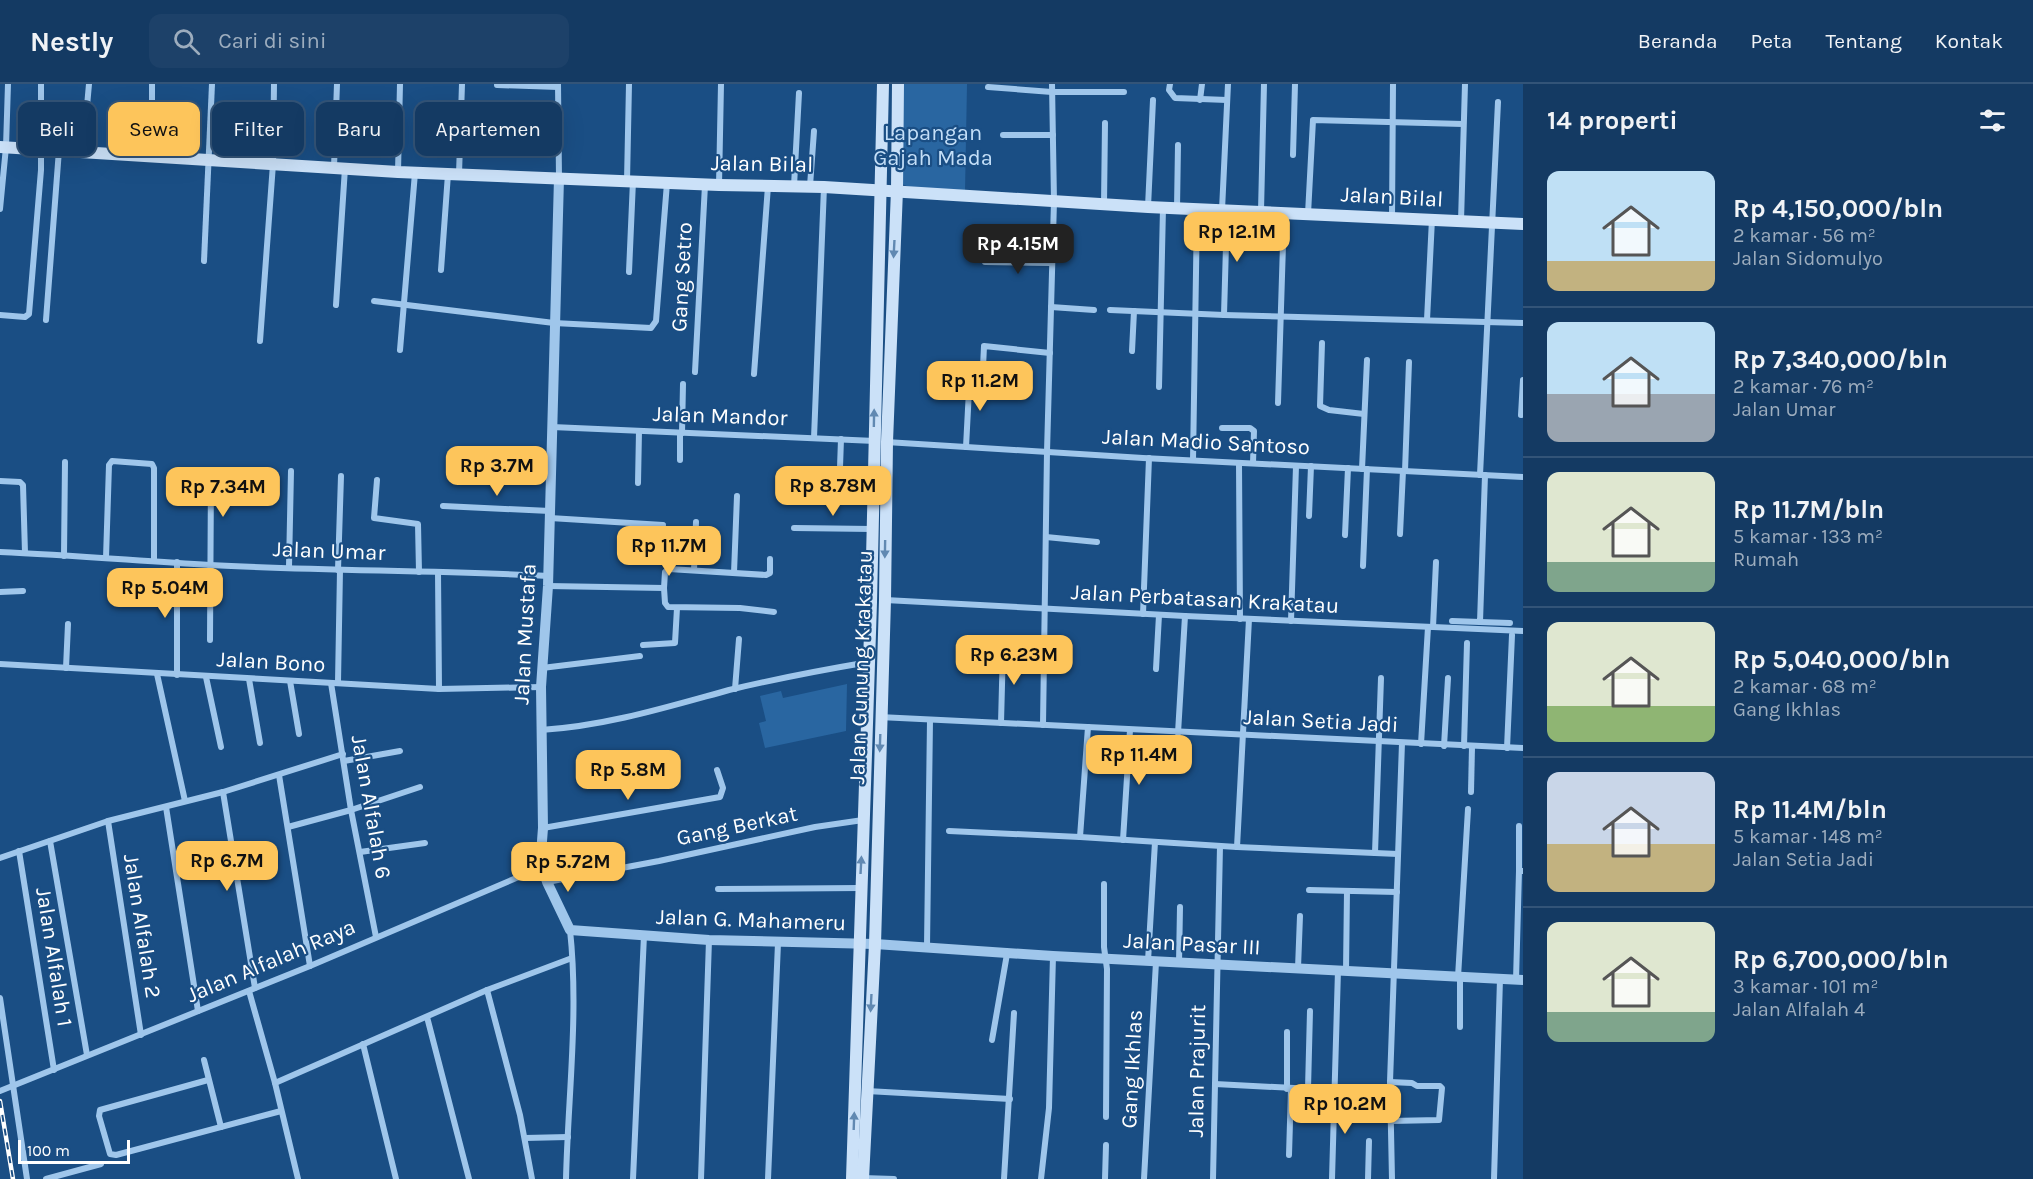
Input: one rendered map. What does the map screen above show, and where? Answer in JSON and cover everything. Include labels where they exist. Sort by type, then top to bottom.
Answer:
[{"type":"main road","name":"Jalan Gunung Krakatau","points":[[858,1178],[860,888],[869,662],[883,84]]},
{"type":"main road","name":"Jalan Gunung Krakatau","points":[[860,1091],[875,944],[887,442],[897,190],[898,84]]},
{"type":"main road","name":"Jalan Bilal","points":[[3,147],[18,148]]},
{"type":"main road","name":"Jalan Bilal","points":[[164,156],[398,172],[897,190],[1148,207],[1523,224]]},
{"type":"street","points":[[0,209],[8,84]]},
{"type":"street","points":[[41,84],[41,102]]},
{"type":"street","points":[[87,102],[89,84]]},
{"type":"street","points":[[152,84],[152,102]]},
{"type":"street","points":[[204,261],[212,84]]},
{"type":"street","points":[[260,341],[273,164],[274,84]]},
{"type":"street","points":[[336,305],[340,167],[337,84]]},
{"type":"street","points":[[398,172],[400,84]]},
{"type":"street","points":[[441,270],[462,84]]},
{"type":"street","points":[[629,84],[629,272]]},
{"type":"street","points":[[719,185],[721,84]]},
{"type":"street","points":[[1043,724],[1054,201],[1052,84]]},
{"type":"street","points":[[1170,84],[1169,90],[1175,98],[1227,100]]},
{"type":"street","points":[[1200,100],[1202,84]]},
{"type":"street","points":[[1224,315],[1224,210],[1228,84]]},
{"type":"street","points":[[1261,211],[1264,84]]},
{"type":"street","points":[[1293,155],[1296,84]]},
{"type":"street","points":[[1392,218],[1393,84]]},
{"type":"street","points":[[1461,221],[1465,84]]},
{"type":"street","points":[[497,85],[558,86]]},
{"type":"street","name":"Jalan Mustafa","points":[[558,86],[559,178],[550,515],[541,687],[542,867],[570,930],[573,1050],[566,1179]]},
{"type":"street","points":[[988,87],[1052,92],[1124,92]]},
{"type":"street","points":[[794,186],[799,93]]},
{"type":"street","points":[[1148,207],[1153,100]]},
{"type":"street","points":[[1480,622],[1483,475],[1498,102]]},
{"type":"street","points":[[1308,214],[1313,120],[1463,123]]},
{"type":"street","points":[[1104,204],[1105,123]]},
{"type":"street","points":[[810,186],[814,131]]},
{"type":"street","points":[[1004,135],[1053,135]]},
{"type":"street","points":[[1177,208],[1178,145]]},
{"type":"street","points":[[0,315],[25,317],[30,314],[42,156]]},
{"type":"street","points":[[46,320],[59,156]]},
{"type":"street","points":[[400,350],[415,172]]},
{"type":"street","points":[[375,301],[554,323],[647,328],[654,326],[667,182]]},
{"type":"street","name":"Gang Setro","points":[[695,372],[705,184]]},
{"type":"street","points":[[754,374],[768,185]]},
{"type":"street","points":[[814,438],[824,187]]},
{"type":"street","points":[[1159,387],[1163,207]]},
{"type":"street","points":[[1193,460],[1197,209]]},
{"type":"street","points":[[1278,403],[1284,213]]},
{"type":"street","points":[[1427,320],[1432,219]]},
{"type":"street","points":[[985,262],[1052,263]]},
{"type":"street","points":[[1051,308],[1094,310]]},
{"type":"street","points":[[1110,310],[1523,324]]},
{"type":"street","points":[[1132,351],[1134,310]]},
{"type":"street","points":[[1322,343],[1320,406],[1329,410],[1364,414]]},
{"type":"street","points":[[982,389],[984,346],[1050,352]]},
{"type":"street","points":[[1363,566],[1364,414],[1367,360]]},
{"type":"street","points":[[1400,534],[1409,362]]},
{"type":"street","points":[[1521,415],[1523,380]]},
{"type":"street","points":[[680,460],[683,384]]},
{"type":"street","points":[[966,447],[969,390],[1005,390]]},
{"type":"street","name":"Jalan Mandor","points":[[552,427],[887,442]]},
{"type":"street","points":[[1222,428],[1254,431],[1253,463]]},
{"type":"street","points":[[638,483],[639,431]]},
{"type":"street","points":[[839,496],[841,439]]},
{"type":"street","name":"Jalan Madio Santoso","points":[[887,442],[1523,477]]},
{"type":"street","points":[[1143,614],[1149,458]]},
{"type":"street","points":[[106,558],[109,465],[112,461],[124,461],[152,464],[154,468],[154,560]]},
{"type":"street","points":[[64,556],[65,462]]},
{"type":"street","points":[[1239,463],[1240,618]]},
{"type":"street","points":[[1291,621],[1296,466]]},
{"type":"street","points":[[1309,516],[1311,466]]},
{"type":"street","points":[[1345,535],[1348,468]]},
{"type":"street","points":[[289,567],[291,471]]},
{"type":"street","points":[[210,640],[211,472]]},
{"type":"street","name":"Jalan Alfalah 6","points":[[340,476],[334,683],[351,810],[376,937]]},
{"type":"street","points":[[377,480],[374,518],[418,525],[419,572]]},
{"type":"street","points":[[0,481],[20,482],[23,485],[25,553]]},
{"type":"street","points":[[734,573],[737,496]]},
{"type":"street","points":[[443,506],[663,525]]},
{"type":"street","points":[[694,570],[696,522]]},
{"type":"street","points":[[794,528],[872,529]]},
{"type":"street","points":[[1046,537],[1097,542]]},
{"type":"street","name":"Jalan Umar","points":[[0,552],[210,565],[438,572],[664,588]]},
{"type":"street","points":[[770,559],[771,570],[768,575],[671,568],[667,570],[664,588],[665,605],[677,608],[774,612]]},
{"type":"street","points":[[177,562],[177,675]]},
{"type":"street","points":[[1421,744],[1437,562]]},
{"type":"street","points":[[438,572],[439,689]]},
{"type":"street","points":[[0,592],[23,591]]},
{"type":"street","name":"Jalan Perbatasan Krakatau","points":[[885,600],[1523,631]]},
{"type":"street","points":[[643,645],[675,643],[677,608]]},
{"type":"street","points":[[1156,669],[1159,615]]},
{"type":"street","points":[[1178,733],[1185,616]]},
{"type":"street","points":[[1237,848],[1249,619]]},
{"type":"street","points":[[1452,621],[1510,623]]},
{"type":"street","points":[[66,668],[68,624]]},
{"type":"street","points":[[1507,748],[1512,635]]},
{"type":"street","points":[[735,689],[739,639]]},
{"type":"street","points":[[1464,746],[1467,643]]},
{"type":"street","points":[[1001,723],[1004,647]]},
{"type":"street","points":[[543,668],[640,656]]},
{"type":"street","points":[[541,730],[573,728],[617,720],[781,677],[869,662]]},
{"type":"street","name":"Jalan Bono","points":[[0,664],[439,689],[541,687]]},
{"type":"street","points":[[157,674],[184,801]]},
{"type":"street","points":[[206,677],[221,747]]},
{"type":"street","points":[[1375,853],[1381,678]]},
{"type":"street","points":[[1444,746],[1448,678]]},
{"type":"street","points":[[249,679],[260,743]]},
{"type":"street","points":[[290,681],[298,734]]},
{"type":"street","name":"Jalan Setia Jadi","points":[[866,717],[1523,748]]},
{"type":"street","points":[[927,947],[930,720]]},
{"type":"street","points":[[1080,836],[1088,727]]},
{"type":"street","points":[[1124,838],[1130,730]]},
{"type":"street","points":[[1392,1179],[1390,1082],[1402,743]]},
{"type":"street","points":[[1471,792],[1472,747]]},
{"type":"street","points":[[0,858],[108,821],[223,792],[279,775],[344,758],[400,751]]},
{"type":"street","points":[[543,828],[720,797],[723,788],[717,770]]},
{"type":"street","points":[[279,775],[310,966]]},
{"type":"street","points":[[288,827],[351,810],[420,787]]},
{"type":"street","points":[[223,792],[252,989],[298,1179]]},
{"type":"street","points":[[166,807],[198,1011]]},
{"type":"street","points":[[1460,1027],[1459,977],[1468,809]]},
{"type":"street","name":"Gang Berkat","points":[[547,882],[659,861],[815,827],[864,820]]},
{"type":"street","name":"Jalan Alfalah 2","points":[[108,821],[141,1035]]},
{"type":"street","points":[[1519,825],[1521,871],[1519,980]]},
{"type":"street","points":[[949,831],[1124,838],[1237,848],[1398,854]]},
{"type":"street","points":[[50,840],[87,1055]]},
{"type":"street","name":"Gang Ikhlas","points":[[1144,1179],[1155,842]]},
{"type":"street","points":[[360,852],[425,843]]},
{"type":"street","name":"Jalan Prajurit","points":[[1213,1179],[1220,846]]},
{"type":"street","name":"Jalan Alfalah 1","points":[[19,851],[54,1070]]},
{"type":"street","name":"Jalan Alfalah Raya","points":[[0,1091],[310,966],[542,867]]},
{"type":"street","points":[[1104,884],[1106,1118]]},
{"type":"street","points":[[718,889],[860,888]]},
{"type":"street","points":[[1309,890],[1396,892]]},
{"type":"street","points":[[1332,1179],[1334,1091],[1347,891]]},
{"type":"street","points":[[1179,963],[1180,907]]},
{"type":"street","points":[[1298,968],[1300,916]]},
{"type":"street","name":"Jalan G. Mahameru","points":[[570,930],[709,940],[859,944]]},
{"type":"street","points":[[633,1179],[644,935]]},
{"type":"street","points":[[701,1179],[709,940]]},
{"type":"street","points":[[768,1179],[778,943]]},
{"type":"street","name":"Jalan Pasar III","points":[[859,944],[1152,962],[1519,980]]},
{"type":"street","points":[[992,1040],[1007,954]]},
{"type":"street","points":[[1041,1179],[1049,1108],[1053,956]]},
{"type":"street","points":[[275,1083],[488,990],[572,958]]},
{"type":"street","points":[[1494,1179],[1500,979]]},
{"type":"street","points":[[488,990],[525,1138],[532,1179]]},
{"type":"street","points":[[0,998],[27,1179]]},
{"type":"street","points":[[1308,1089],[1310,1011]]},
{"type":"street","points":[[1004,1179],[1014,1013]]},
{"type":"street","points":[[427,1017],[469,1179]]},
{"type":"street","points":[[1287,1032],[1288,1155]]},
{"type":"street","points":[[363,1044],[396,1179]]},
{"type":"street","points":[[204,1060],[221,1127]]},
{"type":"street","points":[[208,1080],[100,1110],[99,1116],[108,1152],[116,1155],[281,1111]]},
{"type":"street","points":[[1390,1082],[1412,1083],[1417,1086],[1438,1085],[1442,1088],[1439,1120],[1390,1121]]},
{"type":"street","points":[[1215,1084],[1390,1094]]},
{"type":"street","points":[[860,1091],[1010,1099]]},
{"type":"street","points":[[525,1138],[568,1137]]},
{"type":"street","points":[[1368,1179],[1369,1141]]},
{"type":"street","points":[[1105,1179],[1106,1145]]},
{"type":"street","points":[[46,1179],[101,1164]]},
{"type":"street","points":[[858,1178],[894,1179]]},
{"type":"green space","name":"Lapangan Gajah Mada","points":[[902,84],[967,84],[965,192],[911,188],[902,184]]},
{"type":"green space","points":[[847,684],[846,731],[765,748],[759,723],[766,721],[760,696],[781,691],[783,698]]},
{"type":"railway","points":[[0,1101],[13,1179]]}]
